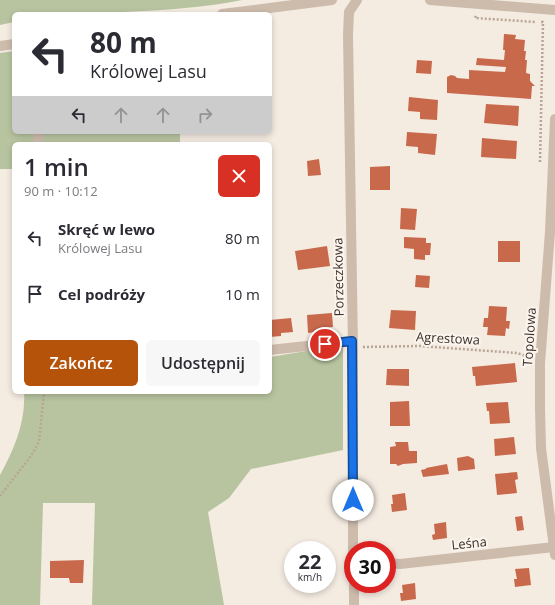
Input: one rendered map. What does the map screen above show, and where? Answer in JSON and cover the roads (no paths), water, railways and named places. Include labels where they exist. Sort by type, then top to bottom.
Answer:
[{"type":"street","points":[[238,12],[332,0]]},
{"type":"street","name":"Porzeczkowa","points":[[353,541],[349,12],[357,0]]},
{"type":"street","points":[[430,0],[555,10]]},
{"type":"street","points":[[0,46],[12,44]]},
{"type":"street","name":"Topolowa","points":[[554,551],[540,448],[540,363],[550,232],[555,119]]},
{"type":"street","points":[[272,350],[352,344]]},
{"type":"street","name":"Leśna","points":[[396,564],[554,551]]},
{"type":"street","points":[[354,593],[354,605]]}]
